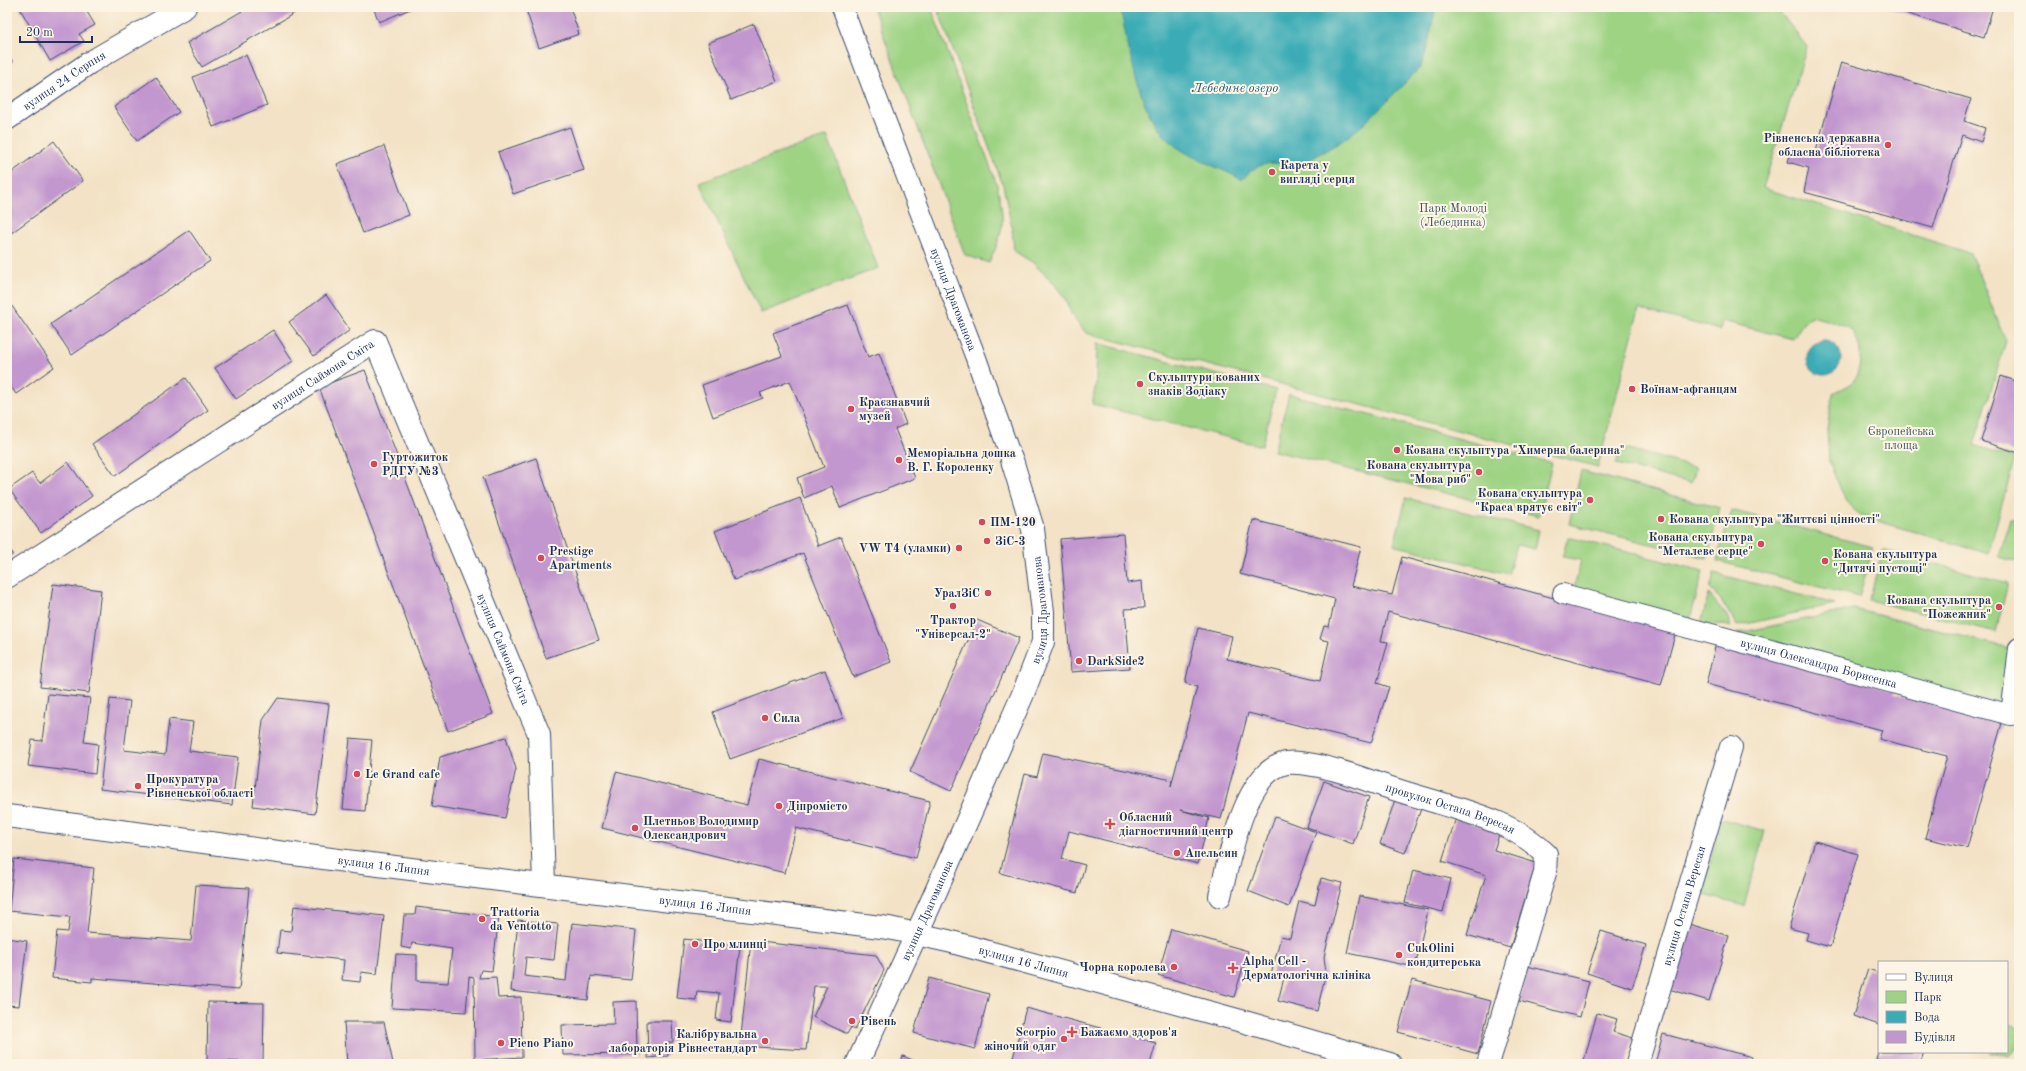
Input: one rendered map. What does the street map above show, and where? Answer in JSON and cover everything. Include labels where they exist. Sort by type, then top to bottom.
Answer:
[{"type":"street","name":"вулиця 24 Серпня","points":[[7,119],[89,63],[184,7]]},
{"type":"street","name":"вулиця Драгоманова","points":[[842,7],[976,358],[1012,460],[1033,529],[1043,612],[1043,642],[1023,694],[917,934],[857,1064]]},
{"type":"street","name":"вулиця Саймона Сміта","points":[[7,577],[375,341],[539,734],[544,884]]},
{"type":"street","name":"вулиця Олександра Борисенка","points":[[1563,594],[2011,715],[2019,648]]},
{"type":"street","name":"вулиця Остапа Вересая","points":[[1637,1064],[1730,747]]},
{"type":"street","name":"провулок Остапа Вересая","points":[[1220,896],[1230,855],[1249,797],[1263,777],[1279,765],[1292,762],[1320,766],[1432,801],[1501,824],[1532,840],[1546,854],[1546,873],[1488,1064]]},
{"type":"street","name":"вулиця 16 Липня","points":[[7,816],[346,861],[544,884],[889,928],[948,941],[1230,1018],[1390,1064]]},
{"type":"green space","points":[[873,7],[931,7],[997,185],[1002,225],[1001,233],[989,263],[965,255]]},
{"type":"green space","name":"Парк Молоді (Лебединка)","points":[[937,7],[1776,7],[1807,47],[1763,188],[1970,253],[2006,341],[1974,445],[2015,458],[1988,554],[1861,516],[1846,502],[1829,461],[1827,429],[1833,393],[1850,384],[1857,374],[1860,360],[1859,346],[1854,333],[1846,326],[1811,316],[1804,321],[1793,339],[1722,321],[1720,330],[1639,309],[1598,467],[1086,333],[1072,316],[1065,298],[1052,281],[1032,262],[1014,251],[1012,228],[1003,185]]},
{"type":"green space","points":[[827,136],[878,268],[761,313],[699,182]]},
{"type":"green space","points":[[1097,343],[1276,390],[1262,446],[1092,404],[1096,383]]},
{"type":"green space","points":[[1289,394],[1552,463],[1539,516],[1274,451]]},
{"type":"green space","points":[[1622,447],[1696,468],[1691,483],[1616,464]]},
{"type":"green space","points":[[1581,471],[1720,508],[1707,558],[1569,524]]},
{"type":"green space","points":[[1406,498],[1539,530],[1535,549],[1517,545],[1508,574],[1394,545]]},
{"type":"green space","points":[[1731,510],[1873,547],[1859,597],[1717,561]]},
{"type":"green space","points":[[2010,519],[2019,521],[2019,562],[1999,557]]},
{"type":"green space","points":[[1568,537],[1703,571],[1689,623],[1574,589],[1581,560],[1562,557]]},
{"type":"green space","points":[[1883,550],[2008,583],[1996,632],[1869,600]]},
{"type":"green space","points":[[1714,573],[1835,604],[1737,626],[1721,600],[1710,589]]},
{"type":"green space","points":[[1709,594],[1727,616],[1731,627],[1721,624],[1700,626]]},
{"type":"green space","points":[[1854,609],[2009,648],[2010,660],[1999,706],[1738,633]]},
{"type":"green space","points":[[1722,819],[1765,831],[1744,906],[1701,894]]},
{"type":"green space","points":[[2008,1023],[2019,1028],[2019,1045],[2008,1057],[1993,1053],[2008,1053]]},
{"type":"water","name":"Лебедине озеро","points":[[1120,7],[1436,7],[1426,52],[1420,68],[1364,124],[1342,141],[1294,169],[1279,164],[1266,164],[1259,166],[1247,174],[1242,180],[1176,147],[1158,129],[1149,114],[1136,78]]},
{"type":"water","points":[[1821,341],[1827,341],[1831,342],[1838,348],[1841,358],[1840,365],[1834,372],[1827,375],[1821,375],[1817,374],[1810,368],[1807,361],[1807,355],[1808,351],[1814,344]]},
{"type":"building","points":[[19,7],[84,7],[95,25],[79,34],[84,41],[50,61]]},
{"type":"building","points":[[249,7],[305,7],[202,67],[187,43]]},
{"type":"building","points":[[373,7],[415,7],[379,22]]},
{"type":"building","points":[[525,7],[570,7],[579,34],[539,48]]},
{"type":"building","points":[[1885,7],[1993,7],[1984,37]]},
{"type":"building","points":[[754,24],[777,81],[731,100],[708,43]]},
{"type":"building","points":[[7,53],[13,62],[7,66]]},
{"type":"building","points":[[246,55],[267,105],[213,127],[193,77]]},
{"type":"building","name":"Рівненська державна обласна бібліотека","points":[[1841,62],[1971,99],[1964,121],[1985,128],[1981,142],[1962,135],[1933,228],[1804,192],[1809,168],[1788,162],[1792,148],[1815,155]]},
{"type":"building","points":[[156,77],[179,112],[137,141],[114,107]]},
{"type":"building","points":[[570,127],[584,170],[513,194],[498,152]]},
{"type":"building","points":[[54,141],[83,181],[7,236],[7,176]]},
{"type":"building","points":[[384,146],[409,215],[363,233],[337,164]]},
{"type":"building","points":[[189,230],[210,261],[72,355],[51,324]]},
{"type":"building","points":[[326,295],[350,330],[314,356],[289,322]]},
{"type":"building","points":[[7,299],[54,367],[16,394],[7,381]]},
{"type":"building","name":"Краєзнавчий музей","points":[[848,305],[868,357],[879,353],[906,424],[895,429],[915,478],[840,508],[832,486],[804,498],[797,478],[824,467],[790,381],[760,393],[763,398],[713,417],[702,385],[782,356],[773,333]]},
{"type":"building","points":[[273,330],[293,361],[236,399],[215,368]]},
{"type":"building","points":[[365,370],[493,714],[448,731],[319,387]]},
{"type":"building","points":[[2001,376],[2019,382],[2019,453],[1981,441]]},
{"type":"building","points":[[186,378],[208,410],[115,476],[92,444]]},
{"type":"building","name":"Prestige Apartments","points":[[536,458],[599,640],[546,658],[483,477]]},
{"type":"building","points":[[68,462],[92,496],[41,533],[9,489],[32,473],[40,483]]},
{"type":"building","points":[[800,498],[818,546],[841,537],[891,662],[853,677],[803,553],[734,580],[715,531]]},
{"type":"building","points":[[1253,520],[1361,547],[1351,586],[1392,595],[1402,557],[1676,631],[1661,685],[1388,612],[1381,641],[1388,642],[1377,683],[1389,687],[1371,743],[1248,713],[1221,819],[1180,810],[1209,818],[1198,864],[1069,831],[1062,859],[1085,865],[1077,893],[1000,873],[1025,774],[1037,777],[1043,753],[1172,780],[1171,786],[1197,687],[1185,683],[1198,628],[1232,636],[1227,659],[1320,681],[1329,641],[1320,639],[1324,626],[1329,627],[1335,599],[1240,574]]},
{"type":"building","points":[[1123,534],[1127,583],[1142,581],[1144,608],[1125,609],[1130,668],[1071,672],[1060,539]]},
{"type":"building","points":[[7,545],[13,554],[7,559]]},
{"type":"building","points":[[53,584],[101,590],[89,693],[40,687]]},
{"type":"building","points":[[977,620],[1019,638],[951,791],[910,772]]},
{"type":"building","points":[[1716,643],[1894,690],[1894,694],[2002,723],[1967,848],[1925,838],[1947,756],[1879,739],[1882,730],[1706,684]]},
{"type":"building","points":[[825,670],[843,718],[730,759],[713,712]]},
{"type":"building","points":[[48,694],[90,698],[84,742],[98,744],[95,774],[28,766],[32,740],[42,741]]},
{"type":"building","points":[[278,698],[329,704],[315,814],[253,806],[263,720]]},
{"type":"building","points":[[110,699],[130,701],[124,750],[165,755],[169,719],[193,722],[189,751],[238,757],[232,805],[100,789]]},
{"type":"building","points":[[506,737],[516,769],[505,818],[432,806],[440,757]]},
{"type":"building","name":"Le Grand cafe","points":[[350,738],[372,740],[365,811],[343,809]]},
{"type":"building","points":[[759,759],[930,801],[916,858],[796,828],[785,873],[602,828],[616,772],[747,805]]},
{"type":"building","points":[[1324,781],[1369,797],[1353,844],[1307,827]]},
{"type":"building","points":[[1396,797],[1422,806],[1405,853],[1380,844]]},
{"type":"building","points":[[1275,817],[1316,832],[1289,907],[1248,891]]},
{"type":"building","points":[[1456,818],[1500,832],[1494,850],[1536,863],[1510,948],[1467,935],[1486,875],[1442,861]]},
{"type":"building","points":[[1815,841],[1858,854],[1830,947],[1806,940],[1808,933],[1789,928]]},
{"type":"building","points":[[14,859],[94,868],[87,933],[191,941],[196,885],[249,888],[239,990],[92,978],[92,982],[52,978],[57,931],[68,932],[70,917],[9,911]]},
{"type":"building","points":[[1413,870],[1451,879],[1443,912],[1405,903]]},
{"type":"building","points":[[1321,878],[1342,883],[1324,957],[1326,972],[1317,1011],[1278,1001],[1284,978],[1271,975],[1281,936],[1290,938],[1299,901],[1315,905]]},
{"type":"building","points":[[1359,896],[1428,910],[1415,967],[1347,953]]},
{"type":"building","points":[[294,906],[384,916],[377,974],[361,972],[360,982],[342,980],[344,960],[277,953],[280,930],[291,931]]},
{"type":"building","points":[[416,907],[499,917],[492,971],[481,970],[479,978],[496,977],[498,998],[521,997],[522,1057],[475,1060],[474,978],[469,977],[466,1012],[392,1008],[396,954],[417,955],[417,981],[448,983],[452,949],[412,943],[411,949],[401,947],[404,915],[415,915]]},
{"type":"building","points":[[518,920],[558,924],[554,960],[526,957],[524,976],[566,981],[572,923],[636,930],[631,980],[591,976],[588,1000],[511,991]]},
{"type":"building","points":[[1689,924],[1729,936],[1709,1001],[1669,989]]},
{"type":"building","points":[[1171,929],[1248,951],[1234,997],[1158,975]]},
{"type":"building","points":[[1601,931],[1646,945],[1632,988],[1587,973]]},
{"type":"building","points":[[7,938],[27,941],[19,1006],[7,1005]]},
{"type":"building","points":[[684,939],[740,946],[731,1022],[716,1020],[719,993],[697,991],[696,1000],[677,998]]},
{"type":"building","points":[[751,941],[876,955],[884,970],[855,1030],[851,1027],[847,1034],[813,1017],[827,986],[814,986],[806,1050],[740,1046]]},
{"type":"building","points":[[1527,966],[1589,981],[1580,1017],[1519,1001]]},
{"type":"building","points":[[1868,969],[1878,973],[1878,1025],[1853,1016]]},
{"type":"building","points":[[929,978],[989,994],[975,1049],[914,1033]]},
{"type":"building","points":[[1412,980],[1491,1001],[1478,1054],[1398,1032]]},
{"type":"building","points":[[636,1001],[637,1054],[563,1055],[562,1025],[614,1024],[613,1002]]},
{"type":"building","points":[[208,1002],[264,1003],[263,1062],[207,1061]]},
{"type":"building","points":[[1026,1008],[1156,1043],[1150,1064],[1018,1064],[1012,1062]]},
{"type":"building","points":[[1597,1013],[1617,1019],[1613,1032],[1633,1038],[1626,1064],[1583,1064]]},
{"type":"building","points":[[647,1021],[672,1021],[673,1042],[668,1042],[668,1056],[648,1058]]},
{"type":"building","points":[[344,1022],[384,1022],[393,1063],[347,1064]]},
{"type":"building","points":[[1663,1034],[1752,1057],[1750,1064],[1655,1064]]},
{"type":"building","points":[[1878,1052],[1924,1053],[1920,1064],[1890,1064],[1876,1059]]},
{"type":"building","points":[[903,1056],[921,1064],[900,1064]]},
{"type":"place","name":"Рівненська державна обласна бібліотека","points":[[1888,145]]},
{"type":"place","name":"Карета у вигляді серця","points":[[1272,172]]},
{"type":"place","name":"Скульптури кованих знаків Зодіаку","points":[[1140,384]]},
{"type":"place","name":"Воїнам-афганцям","points":[[1632,389]]},
{"type":"place","name":"Краєзнавчий музей","points":[[851,409]]},
{"type":"place","name":"Кована скульптура \"Химерна балерина\"","points":[[1397,450]]},
{"type":"place","name":"Меморіальна дошка В. Г. Короленку","points":[[899,460]]},
{"type":"place","name":"Гуртожиток РДГУ №3","points":[[374,464]]},
{"type":"place","name":"Кована скульптура \"Мова риб\"","points":[[1479,472]]},
{"type":"place","name":"Кована скульптура \"Краса врятує світ\"","points":[[1590,500]]},
{"type":"place","name":"Кована скульптура \"Життєві цінності\"","points":[[1661,519]]},
{"type":"place","name":"ПМ-120","points":[[982,522]]},
{"type":"place","name":"ЗіС-3","points":[[987,541]]},
{"type":"place","name":"Кована скульптура \"Металеве серце\"","points":[[1761,544]]},
{"type":"place","name":"VW T4 (уламки)","points":[[959,548]]},
{"type":"place","name":"Prestige Apartments","points":[[541,558]]},
{"type":"place","name":"Кована скульптура \"Дитячі пустощі\"","points":[[1825,561]]},
{"type":"place","name":"УралЗіС","points":[[988,593]]},
{"type":"place","name":"Трактор \"Універсал-2\"","points":[[953,606]]},
{"type":"place","name":"Кована скульптура \"Пожежник\"","points":[[1999,607]]},
{"type":"place","name":"DarkSide2","points":[[1079,661]]},
{"type":"place","name":"Сила","points":[[765,718]]},
{"type":"place","name":"Le Grand cafe","points":[[357,774]]},
{"type":"place","name":"Прокуратура Рівненської області","points":[[138,786]]},
{"type":"place","name":"Діпромісто","points":[[779,806]]},
{"type":"place","name":"Обласний діагностичний центр","points":[[1110,824]]},
{"type":"place","name":"Плетньов Володимир Олександрович","points":[[635,828]]},
{"type":"place","name":"Апельсин","points":[[1177,853]]},
{"type":"place","name":"Trattoria da Ventotto","points":[[482,919]]},
{"type":"place","name":"Про млинці","points":[[695,944]]},
{"type":"place","name":"CukOlini кондитерська","points":[[1399,955]]},
{"type":"place","name":"Чорна королева","points":[[1174,967]]},
{"type":"place","name":"Alpha Cell - Дерматологічна клініка","points":[[1233,968]]},
{"type":"place","name":"Рівень","points":[[852,1021]]},
{"type":"place","name":"Бажаємо здоров'я","points":[[1072,1032]]},
{"type":"place","name":"Scorpio жіночий одяг","points":[[1064,1039]]},
{"type":"place","name":"Калібрувальна лабораторія Рівнестандарт","points":[[765,1041]]},
{"type":"place","name":"Pieno Piano","points":[[501,1043]]},
{"type":"park label","name":"Європейська площа","points":[[1901,438]]}]
